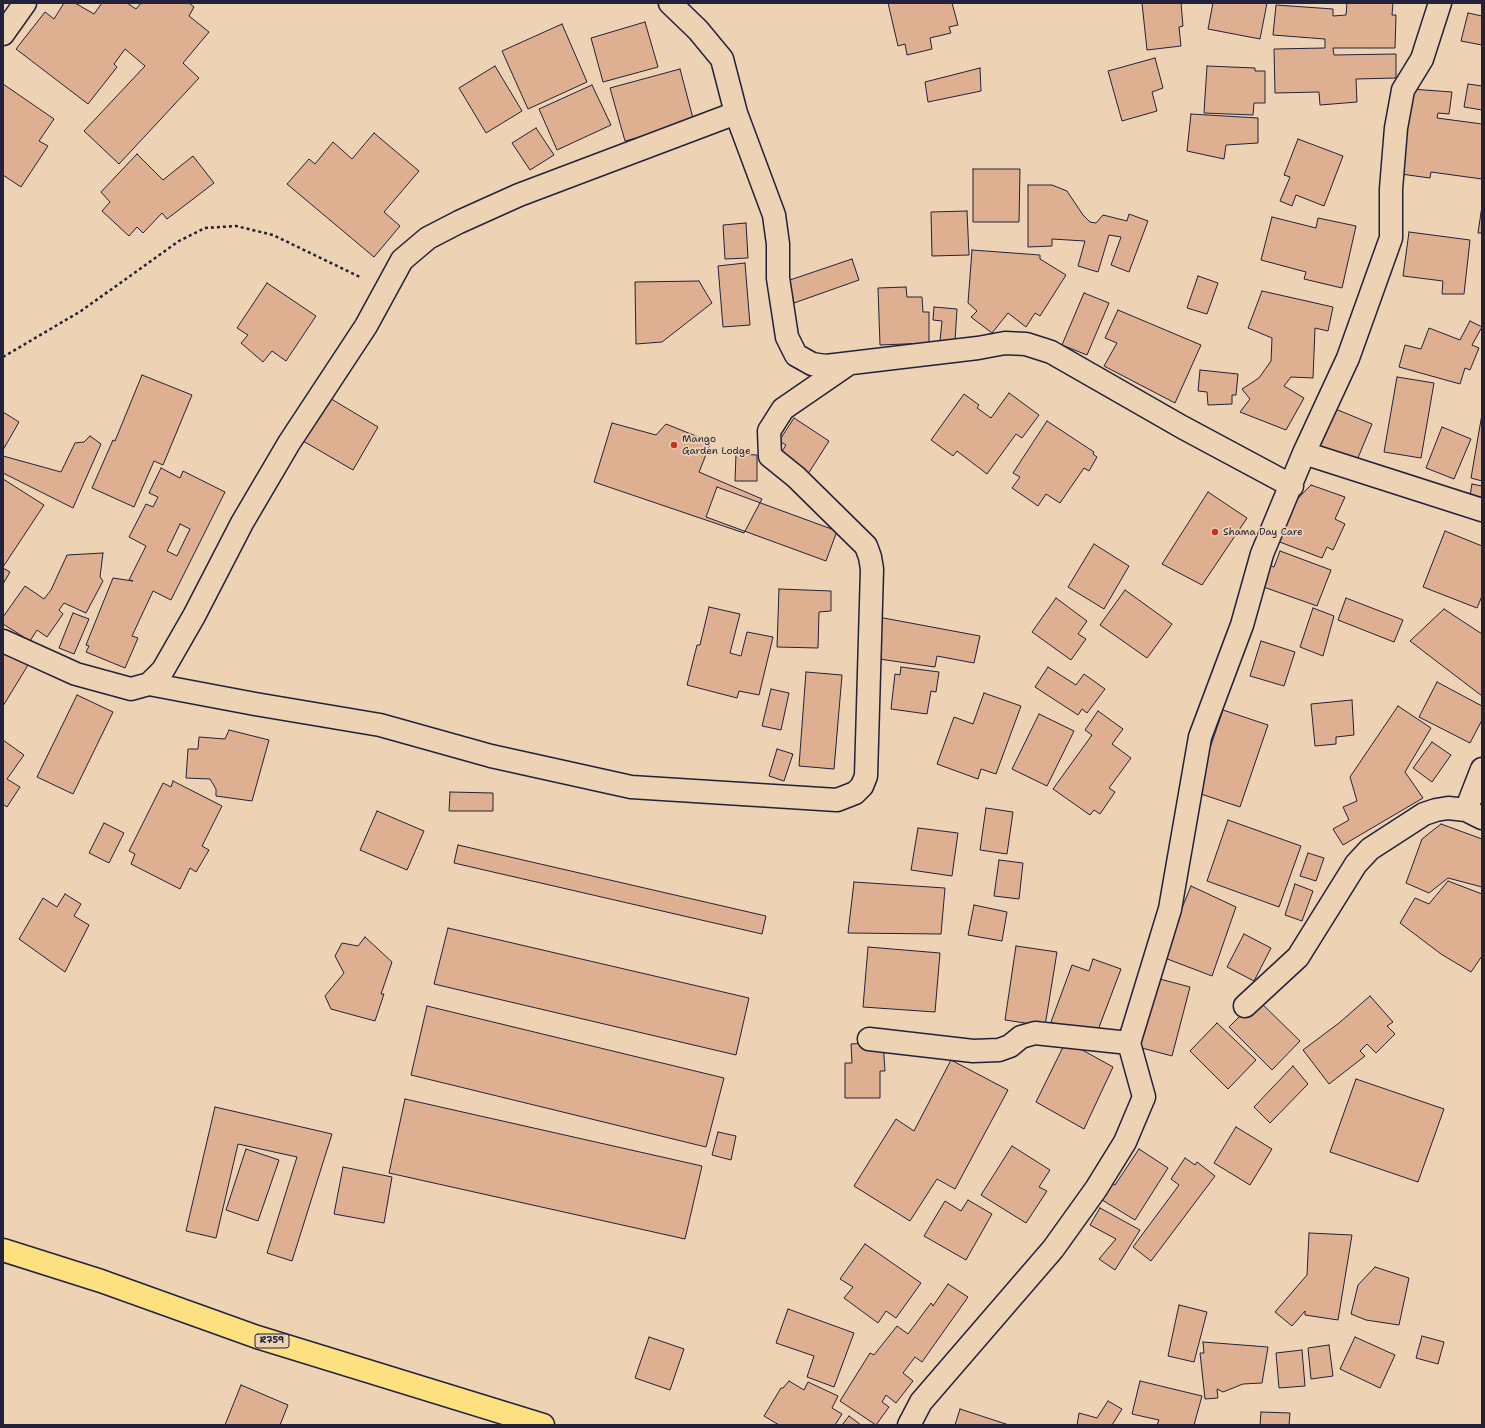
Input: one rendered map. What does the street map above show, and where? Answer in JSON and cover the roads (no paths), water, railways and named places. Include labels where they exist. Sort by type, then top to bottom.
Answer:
[{"type":"main road","name":"R759","points":[[3,1250],[100,1281],[257,1337],[543,1425]]},
{"type":"street","points":[[3,34],[25,3]]},
{"type":"street","points":[[670,3],[698,30],[722,59],[736,113],[774,215],[778,244],[778,278],[787,337],[796,355],[812,364],[826,366],[847,365],[1005,343],[1026,344],[1051,352],[1182,427],[1292,486]]},
{"type":"street","points":[[909,1425],[921,1402],[1053,1249],[1096,1189],[1125,1142],[1144,1097],[1129,1043],[1170,909],[1200,737],[1242,625],[1262,554],[1292,486],[1304,453],[1348,358],[1391,238],[1391,189],[1396,128],[1403,90],[1422,59],[1440,3]]},
{"type":"street","points":[[149,684],[162,670],[194,616],[242,523],[289,443],[366,326],[402,260],[428,238],[518,195],[736,113]]},
{"type":"street","points":[[3,641],[76,674],[131,689],[149,684],[380,725],[491,756],[631,787],[837,800],[855,793],[862,786],[866,776],[872,569],[870,557],[866,546],[796,477],[770,456],[769,431],[783,410],[847,365]]},
{"type":"street","points":[[1304,453],[1482,510]]},
{"type":"street","points":[[1245,1006],[1298,956],[1356,864],[1370,849],[1424,814],[1448,808],[1474,814],[1482,769]]},
{"type":"street","points":[[869,1039],[973,1051],[999,1050],[1010,1046],[1021,1037],[1035,1033],[1129,1043]]},
{"type":"place","name":"Mango Garden Lodge","points":[[674,445]]},
{"type":"place","name":"Shama Day Care","points":[[1215,532]]}]
